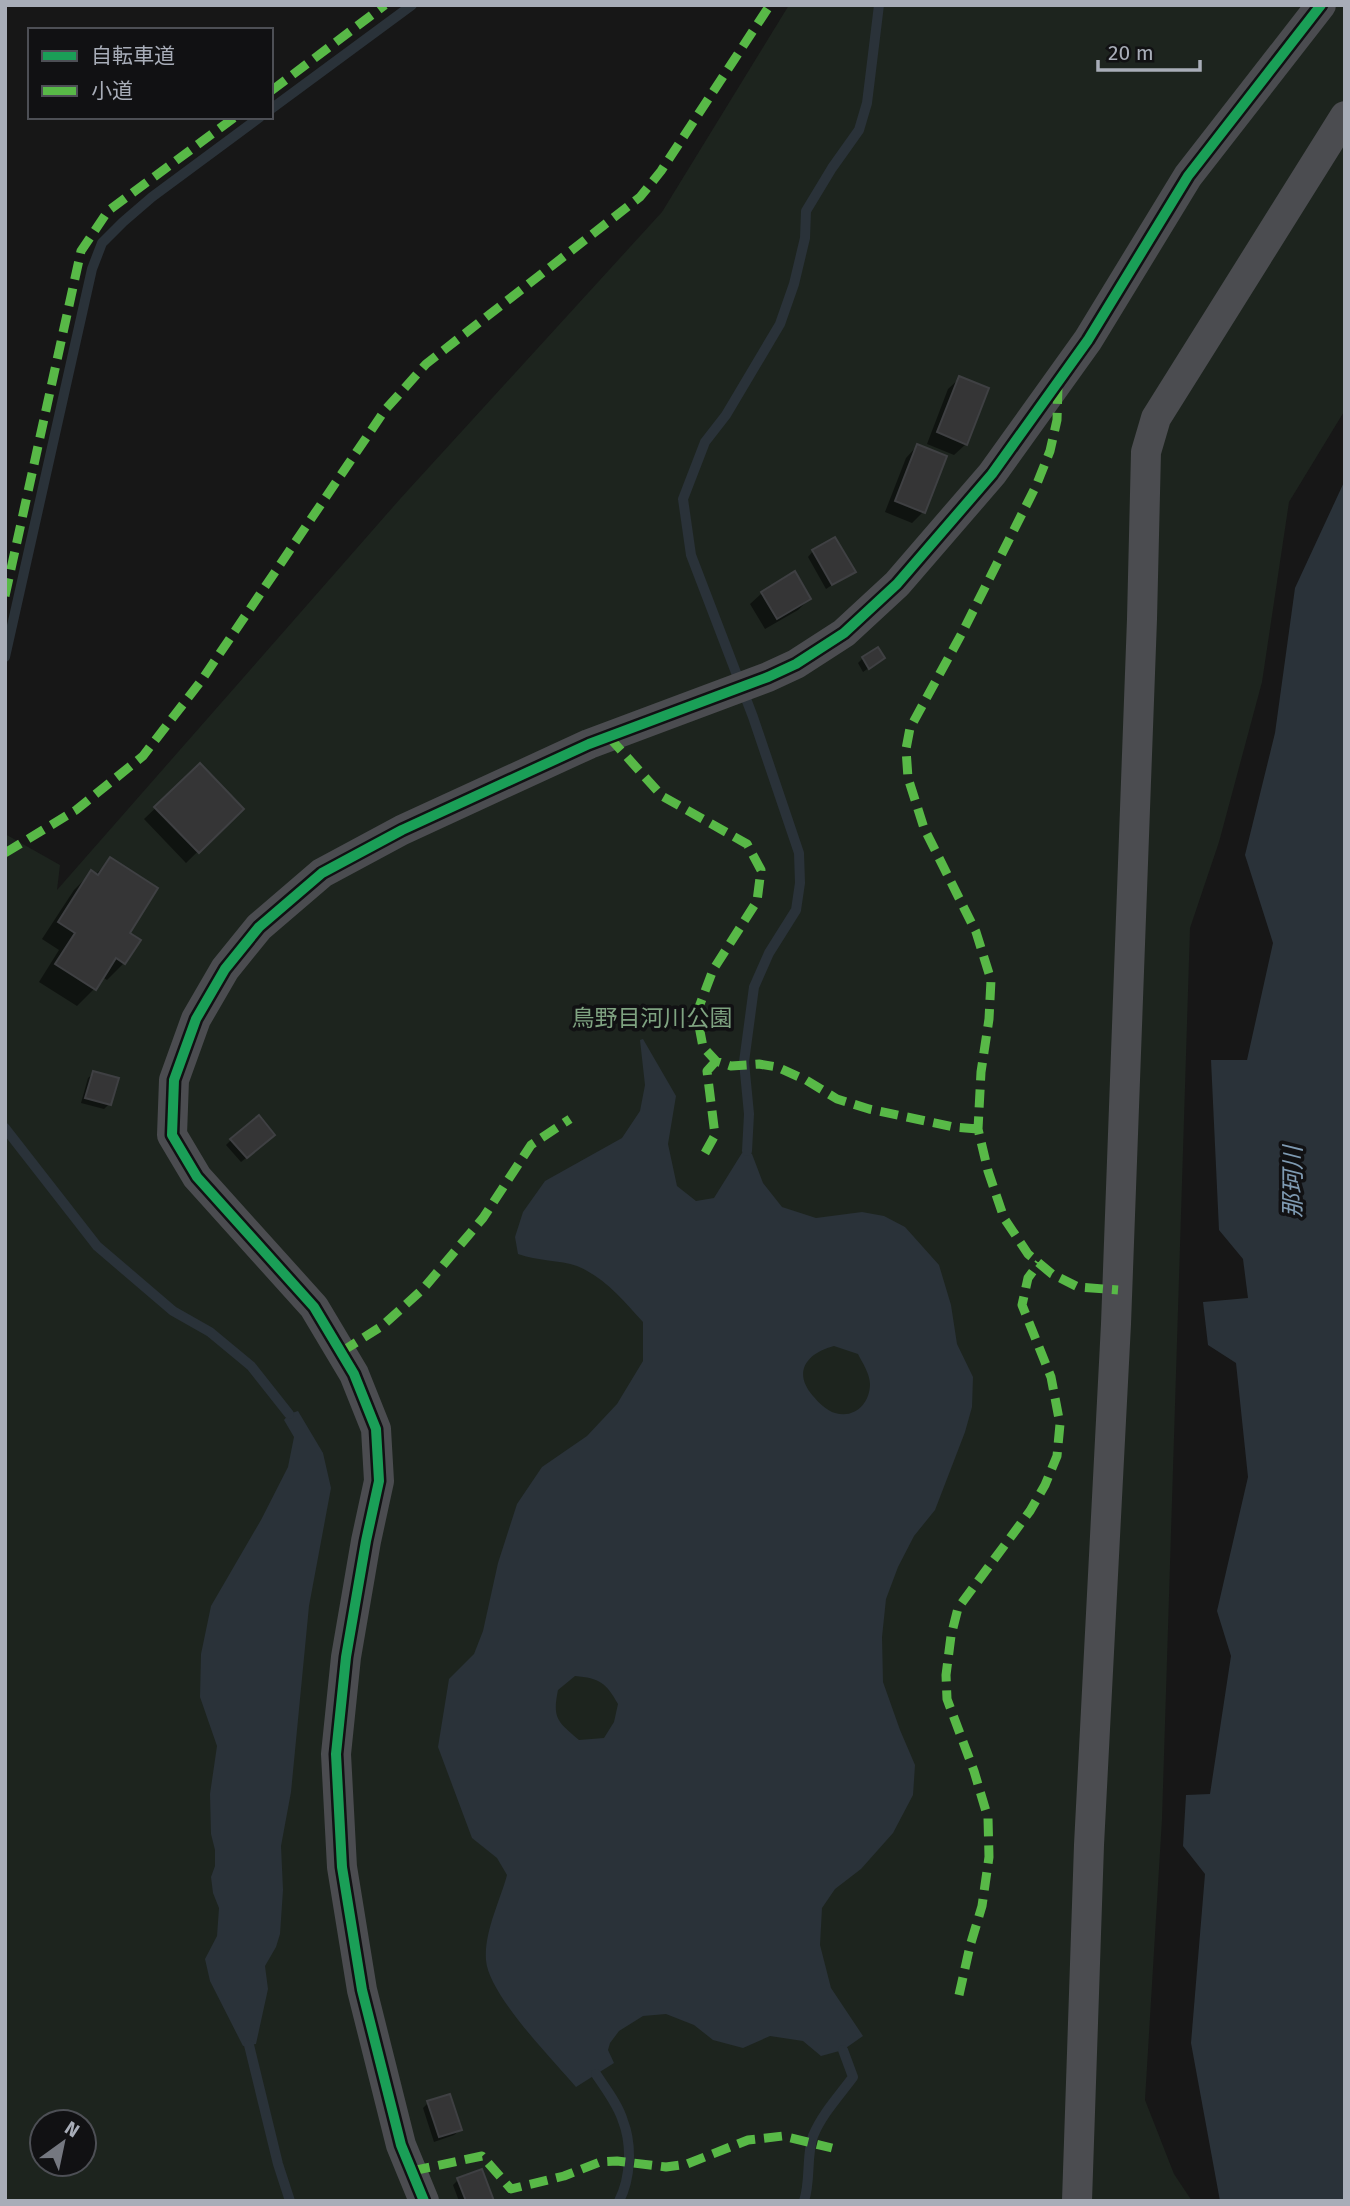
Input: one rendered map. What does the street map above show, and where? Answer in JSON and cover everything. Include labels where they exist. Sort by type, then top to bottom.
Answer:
[{"type":"street","points":[[424,2201],[401,2145],[365,2003],[342,1867],[336,1754],[346,1657],[379,1481],[376,1429],[354,1374],[314,1307],[197,1177],[172,1135],[174,1080],[195,1019],[225,969],[259,927],[322,873],[402,830],[589,744],[796,664],[853,625],[897,584],[992,474],[1088,340],[1188,176],[1321,5]]},
{"type":"street","points":[[1077,2201],[1089,1844],[1116,1324],[1142,646],[1146,452],[1156,418],[1345,116]]},
{"type":"green space","name":"鳥野目河川公園","points":[[789,5],[1345,5],[1345,410],[1289,502],[1262,682],[1219,842],[1190,928],[1162,1819],[1145,2100],[1174,2174],[1192,2201],[5,2201],[5,834],[60,865],[57,890],[400,499],[662,212]]},
{"type":"water","name":"那珂川","points":[[1345,480],[1345,2201],[1220,2201],[1191,2043],[1205,1874],[1183,1846],[1186,1795],[1210,1794],[1231,1656],[1217,1611],[1248,1477],[1236,1363],[1208,1345],[1203,1302],[1248,1298],[1243,1259],[1219,1230],[1211,1060],[1247,1060],[1273,943],[1245,855],[1275,733],[1295,588]]},
{"type":"water","points":[[643,1039],[676,1096],[668,1144],[677,1186],[696,1201],[714,1198],[742,1153],[747,1151],[752,1154],[763,1183],[782,1207],[816,1218],[862,1212],[884,1216],[905,1227],[939,1265],[951,1305],[957,1344],[973,1377],[972,1407],[935,1510],[914,1536],[886,1599],[882,1637],[883,1682],[915,1765],[913,1795],[893,1833],[861,1869],[835,1889],[822,1908],[820,1945],[831,1988],[863,2036],[843,2050],[821,2056],[803,2041],[770,2036],[743,2048],[713,2040],[694,2025],[666,2014],[643,2016],[619,2031],[610,2043],[608,2050],[614,2063],[576,2087],[509,2008],[489,1974],[486,1960],[487,1939],[507,1875],[497,1858],[472,1838],[438,1747],[449,1679],[474,1654],[483,1631],[498,1563],[517,1504],[542,1467],[587,1436],[617,1404],[643,1361],[643,1322],[613,1290],[596,1276],[577,1266],[518,1254],[515,1237],[523,1212],[545,1181],[622,1138],[640,1111],[645,1085],[640,1040]],"holes":[[[834,1346],[858,1354],[870,1380],[864,1403],[849,1414],[835,1413],[826,1408],[813,1396],[804,1379],[803,1371],[810,1359],[816,1353]],[[575,1676],[591,1678],[601,1683],[618,1704],[614,1722],[604,1738],[579,1740],[558,1719],[558,1690]]]},
{"type":"water","points":[[298,1411],[323,1453],[331,1488],[309,1606],[291,1792],[281,1846],[283,1890],[280,1934],[265,1966],[268,1989],[256,2044],[243,2046],[210,1981],[205,1959],[217,1936],[219,1908],[211,1877],[215,1866],[215,1850],[211,1834],[210,1794],[217,1746],[200,1697],[201,1654],[211,1606],[288,1467],[294,1437],[284,1420],[289,1414]]},
{"type":"building","points":[[959,376],[989,388],[967,445],[937,432]]},
{"type":"building","points":[[917,444],[947,456],[925,513],[895,501]]},
{"type":"building","points":[[835,537],[856,572],[832,585],[812,550]]},
{"type":"building","points":[[795,571],[811,599],[777,619],[761,592]]},
{"type":"building","points":[[878,647],[885,658],[869,669],[862,657]]},
{"type":"building","points":[[200,763],[244,809],[199,853],[154,807]]},
{"type":"building","points":[[110,857],[158,888],[130,933],[141,940],[125,964],[116,958],[96,990],[55,964],[75,933],[58,922],[91,870],[98,875]]},
{"type":"building","points":[[93,1071],[119,1078],[111,1105],[85,1098]]},
{"type":"building","points":[[259,1115],[275,1135],[247,1158],[230,1139]]},
{"type":"building","points":[[450,2094],[462,2130],[439,2137],[427,2101]]},
{"type":"building","points":[[482,2169],[494,2201],[466,2201],[457,2178]]},
{"type":"waterway","points":[[273,108],[412,5]]},
{"type":"waterway","points":[[747,1151],[749,1114],[744,1062],[754,987],[769,953],[796,910],[800,883],[799,853],[753,717],[691,555],[683,499],[705,442],[726,415],[780,324],[794,284],[805,238],[806,211],[859,130],[867,103],[879,5]]},
{"type":"waterway","points":[[5,657],[92,269],[102,243],[152,197],[257,119]]},
{"type":"waterway","points":[[5,1128],[97,1246],[173,1311],[210,1332],[251,1366],[289,1414]]},
{"type":"waterway","points":[[249,2045],[278,2164],[290,2201]]},
{"type":"waterway","points":[[804,2201],[813,2136],[826,2113],[853,2077],[843,2050]]},
{"type":"waterway","points":[[596,2074],[618,2108],[628,2140],[628,2172],[619,2201]]},
{"type":"marked path","points":[[273,89],[385,5]]},
{"type":"marked path","points":[[5,853],[76,810],[143,756],[201,681],[385,410],[426,364],[640,197],[661,171],[770,5]]},
{"type":"marked path","points":[[5,596],[81,251],[108,211],[232,119]]},
{"type":"marked path","points":[[1058,386],[1057,420],[1050,451],[1036,486],[962,633],[910,728],[906,749],[908,778],[924,828],[976,932],[991,980],[978,1129],[988,1171],[1004,1218],[1028,1254],[1052,1274],[1078,1287],[1118,1290]]},
{"type":"marked path","points":[[609,737],[662,796],[747,844],[761,870],[757,901],[713,970],[699,1007],[703,1047],[716,1061],[731,1066],[759,1064],[777,1067],[806,1080],[837,1099],[869,1109],[954,1127],[978,1129]]},
{"type":"marked path","points":[[705,1153],[715,1135],[707,1071],[716,1061]]},
{"type":"marked path","points":[[341,1352],[382,1326],[423,1289],[483,1218],[531,1145],[570,1119]]},
{"type":"marked path","points":[[959,1995],[982,1906],[989,1857],[988,1818],[947,1699],[946,1675],[958,1608],[1030,1511],[1057,1456],[1060,1424],[1051,1377],[1022,1305],[1028,1278],[1039,1263]]},
{"type":"marked path","points":[[412,2171],[482,2156],[511,2189],[564,2176],[600,2162],[617,2161],[666,2167],[687,2164],[748,2140],[783,2136],[832,2148]]},
{"type":"cycle path","points":[[424,2201],[401,2145],[362,1990],[342,1867],[336,1754],[346,1657],[379,1481],[376,1429],[354,1374],[314,1307],[197,1177],[172,1135],[174,1080],[196,1019],[225,969],[259,927],[322,873],[402,830],[589,744],[768,677],[796,664],[844,633],[897,584],[992,474],[1088,340],[1188,176],[1321,5]]}]
